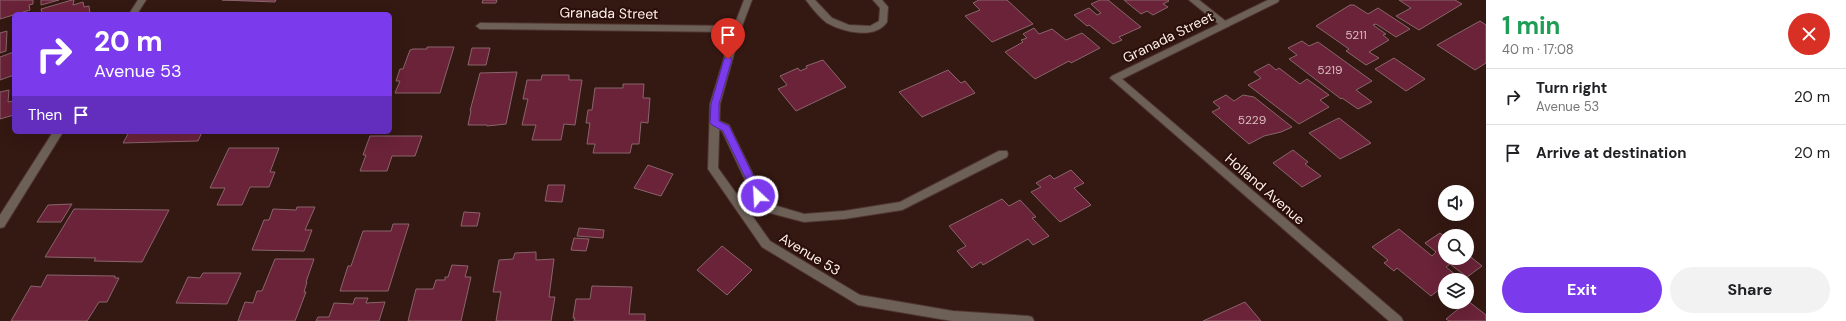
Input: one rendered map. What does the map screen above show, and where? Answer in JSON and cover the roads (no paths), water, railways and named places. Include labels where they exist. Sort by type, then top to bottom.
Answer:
[{"type":"street","points":[[134,12],[142,0]]},
{"type":"street","name":"Avenue 53","points":[[748,0],[737,28],[715,104],[713,169],[766,244],[858,300],[953,316],[1028,321]]},
{"type":"street","points":[[810,0],[829,20],[848,28],[872,29],[883,22],[884,7],[877,0]]},
{"type":"street","points":[[1193,0],[1225,25]]},
{"type":"street","name":"Granada Street","points":[[1115,78],[1275,0]]},
{"type":"street","name":"Granada Street","points":[[480,26],[737,28]]},
{"type":"street","name":"Holland Avenue","points":[[1115,78],[1397,321]]},
{"type":"street","points":[[715,123],[726,128],[758,196],[774,210],[804,218],[844,215],[902,206],[1003,154]]},
{"type":"street","points":[[0,224],[57,134]]}]
